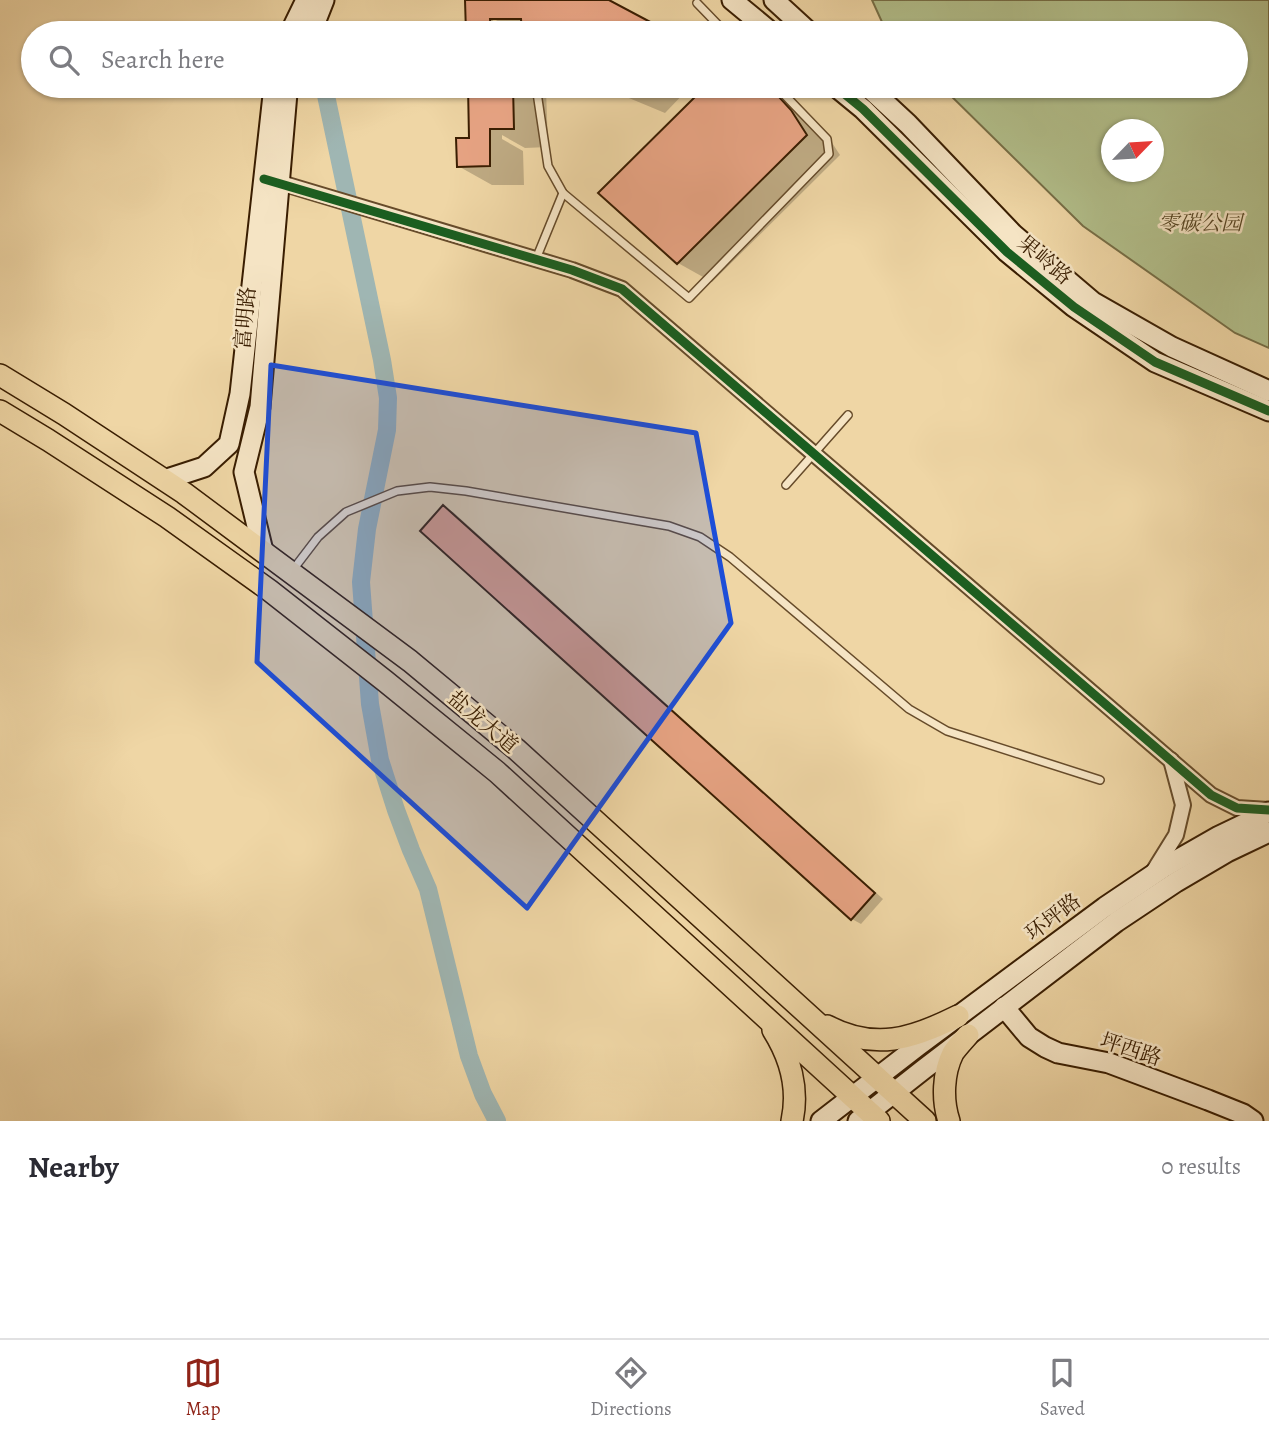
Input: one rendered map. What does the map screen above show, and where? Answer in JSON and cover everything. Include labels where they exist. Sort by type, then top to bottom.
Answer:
[{"type":"main road","name":"盐龙大道","points":[[0,376],[64,414],[164,480],[410,660],[516,749],[925,1121]]},
{"type":"main road","name":"盐龙大道","points":[[0,411],[167,517],[269,590],[431,718],[497,772],[852,1096],[869,1118]]},
{"type":"main road","points":[[762,1014],[779,1039],[789,1064],[794,1088],[792,1121]]},
{"type":"main road","points":[[812,1018],[838,1031],[865,1039],[887,1041],[963,1026]]},
{"type":"main road","points":[[949,1121],[944,1091],[946,1071],[963,1026]]},
{"type":"street","points":[[296,21],[306,0]]},
{"type":"street","points":[[316,21],[324,0]]},
{"type":"street","points":[[732,0],[757,21]]},
{"type":"street","points":[[774,0],[797,21]]},
{"type":"street","name":"富明路","points":[[263,551],[244,472],[260,407],[274,98]]},
{"type":"street","name":"富明路","points":[[164,480],[204,467],[229,444],[240,394],[286,98]]},
{"type":"street","name":"果岭路","points":[[850,98],[1007,252],[1074,307],[1155,362],[1269,411]]},
{"type":"street","name":"果岭路","points":[[880,98],[1013,234],[1093,302],[1172,347],[1269,391]]},
{"type":"street","points":[[272,180],[572,270],[622,289],[1212,795],[1237,808],[1269,811]]},
{"type":"street","points":[[1150,877],[1176,835],[1183,806],[1171,760]]},
{"type":"street","name":"环坪路","points":[[869,1118],[963,1026],[991,991],[1150,877],[1219,836],[1269,811]]},
{"type":"street","name":"环坪路","points":[[821,1121],[877,1077],[963,1026],[1004,1007],[1116,922],[1176,881],[1269,832]]},
{"type":"street","name":"坪西路","points":[[1004,1007],[1029,1037],[1045,1048],[1109,1063],[1243,1114],[1253,1121]]},
{"type":"lane","points":[[697,3],[714,21]]},
{"type":"lane","points":[[538,98],[548,166],[563,193],[689,298],[830,154],[828,139],[788,98]]},
{"type":"lane","points":[[536,259],[563,193]]},
{"type":"lane","points":[[786,485],[848,415]]},
{"type":"lane","points":[[292,572],[318,537],[346,512],[397,491],[430,487],[466,491],[669,526],[700,537],[730,557],[909,709],[947,731],[1100,780]]},
{"type":"highlighted area","points":[[271,365],[696,433],[731,623],[527,908],[257,662]]},
{"type":"green space","name":"零碳公园","points":[[872,0],[1269,0],[1269,348],[1235,333],[1083,226],[953,98],[1248,98],[1248,21],[882,21]]},
{"type":"building","points":[[465,0],[609,0],[648,21],[490,19],[466,21]]},
{"type":"building","points":[[468,98],[513,98],[514,129],[490,129],[490,166],[457,167],[456,138],[469,138]]},
{"type":"building","points":[[694,98],[780,98],[807,135],[677,264],[598,193]]},
{"type":"building","points":[[443,505],[875,893],[851,920],[420,531]]},
{"type":"waterway","points":[[327,98],[388,398],[387,430],[367,529],[361,582],[370,704],[380,760],[396,810],[428,889],[469,1056],[483,1094],[497,1121]]},
{"type":"cycle path","points":[[850,98],[1007,252],[1074,307],[1155,362],[1269,411]]},
{"type":"cycle path","points":[[264,179],[572,270],[622,289],[1211,795],[1237,808],[1269,810]]}]
